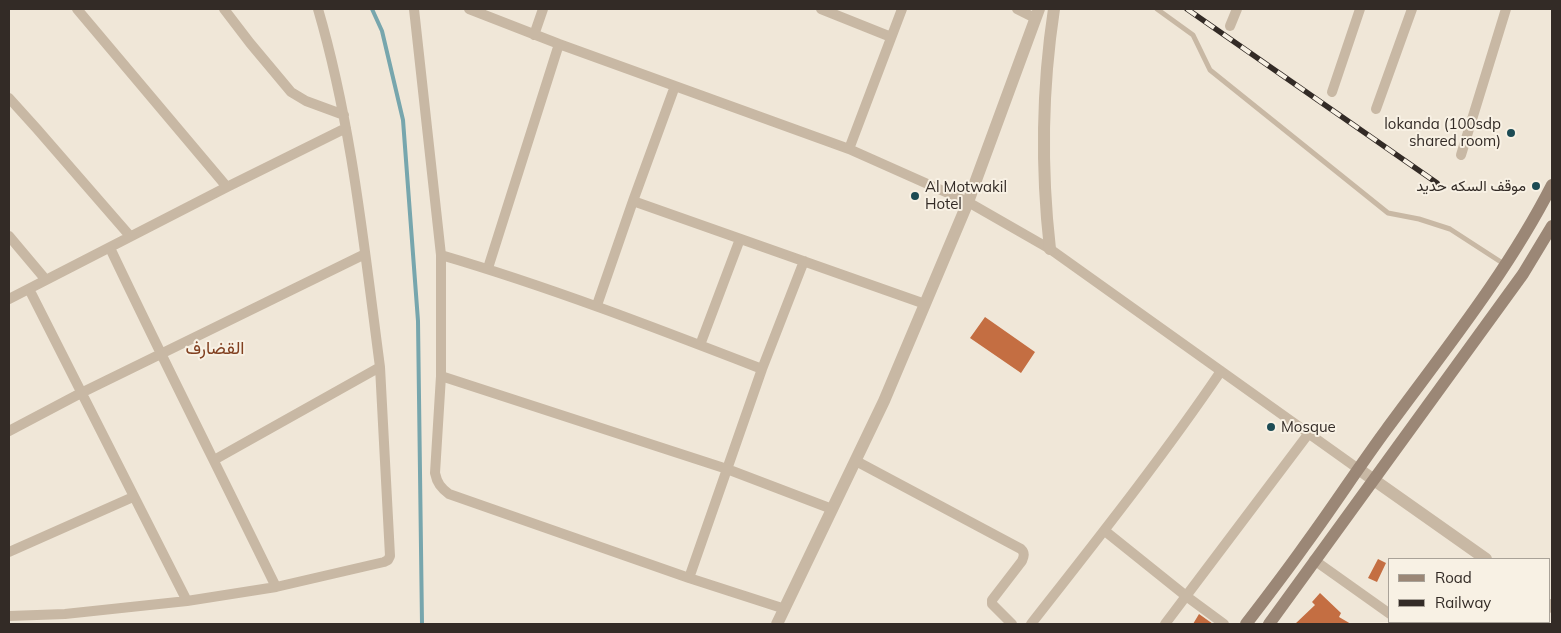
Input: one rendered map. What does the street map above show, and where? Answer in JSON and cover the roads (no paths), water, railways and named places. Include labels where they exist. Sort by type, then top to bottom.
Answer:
[{"type":"main road","points":[[1246,624],[1306,544],[1358,468],[1495,280],[1533,222],[1552,185]]},
{"type":"main road","points":[[1269,624],[1510,292],[1552,226]]},
{"type":"main road","points":[[1495,280],[1510,292]]},
{"type":"street","points":[[77,9],[227,187]]},
{"type":"street","points":[[224,9],[291,92],[306,101],[344,115]]},
{"type":"street","points":[[9,616],[65,614],[187,601],[276,587],[380,564],[388,560],[390,556],[380,367],[344,115],[318,9]]},
{"type":"street","points":[[414,9],[441,254],[441,376],[435,473],[441,488],[449,494],[689,578],[781,617],[884,401],[968,202],[1036,14],[1017,9]]},
{"type":"street","points":[[469,9],[534,35],[849,149],[968,202],[1050,249],[1485,558]]},
{"type":"street","points":[[534,35],[543,9]]},
{"type":"street","points":[[821,9],[891,37]]},
{"type":"street","points":[[849,149],[902,9]]},
{"type":"street","points":[[1050,249],[1046,215],[1044,165],[1049,43],[1054,9]]},
{"type":"street","points":[[1230,26],[1237,9]]},
{"type":"street","points":[[1332,92],[1360,9]]},
{"type":"street","points":[[1376,109],[1412,9]]},
{"type":"street","points":[[1461,155],[1506,9]]},
{"type":"street","points":[[488,268],[559,44]]},
{"type":"street","points":[[597,305],[632,200],[675,86]]},
{"type":"street","points":[[9,98],[130,236]]},
{"type":"street","points":[[9,299],[346,128]]},
{"type":"street","points":[[632,200],[926,304]]},
{"type":"street","points":[[9,236],[46,280]]},
{"type":"street","points":[[700,345],[740,239]]},
{"type":"street","points":[[110,248],[160,355],[276,587]]},
{"type":"street","points":[[9,431],[81,393],[365,254]]},
{"type":"street","points":[[441,254],[597,305],[762,369]]},
{"type":"street","points":[[689,578],[762,369],[804,261]]},
{"type":"street","points":[[29,289],[187,601]]},
{"type":"street","points":[[214,460],[380,367]]},
{"type":"street","points":[[1031,624],[1105,531],[1185,424],[1221,371]]},
{"type":"street","points":[[441,376],[727,469],[832,509]]},
{"type":"street","points":[[1165,624],[1309,432]]},
{"type":"street","points":[[856,461],[1024,552],[1022,561],[992,600],[994,607],[1012,624]]},
{"type":"street","points":[[9,552],[134,497]]},
{"type":"street","points":[[1105,531],[1224,624]]},
{"type":"street","points":[[1314,560],[1388,613]]},
{"type":"lane","points":[[1157,9],[1193,35],[1210,70],[1388,213],[1419,219],[1450,229],[1504,265]]},
{"type":"waterway","points":[[372,9],[382,31],[403,120],[418,321],[422,624]]},
{"type":"railway","points":[[1187,9],[1437,183]]},
{"type":"place","name":"lokanda (100sdp shared room)","points":[[1511,133]]},
{"type":"place","name":"موقف السكه حديد","points":[[1536,186]]},
{"type":"place","name":"Al Motwakil Hotel","points":[[915,196]]},
{"type":"place","name":"Mosque","points":[[1271,427]]},
{"type":"district","name":"القضارف","points":[[215,349]]}]
